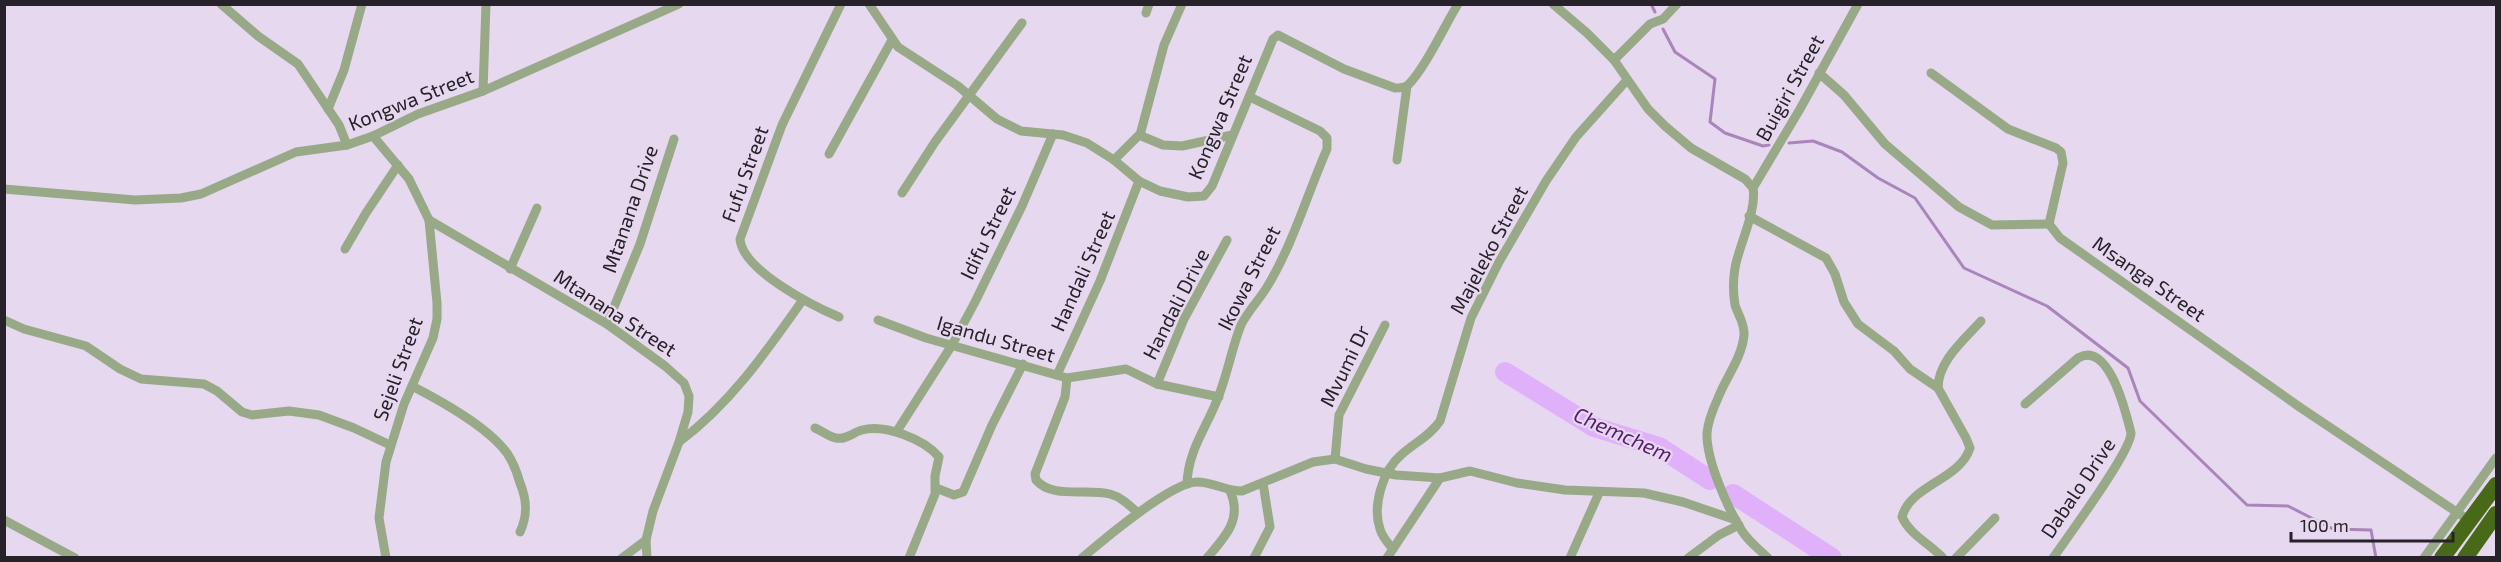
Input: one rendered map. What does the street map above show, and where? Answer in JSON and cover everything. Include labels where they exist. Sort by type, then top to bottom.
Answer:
[{"type":"highway","points":[[2442,558],[2464,516],[2496,485]]},
{"type":"highway","points":[[2466,558],[2496,514]]},
{"type":"street","points":[[221,4],[258,36],[298,64],[339,125],[347,145]]},
{"type":"street","points":[[328,108],[344,70],[362,4]]},
{"type":"street","points":[[483,91],[486,4]]},
{"type":"street","name":"Kongwa Street","points":[[4,189],[135,201],[181,198],[216,189],[271,161],[296,152],[347,145],[373,136],[418,114],[483,91],[679,4]]},
{"type":"street","name":"Fufu Street","points":[[839,317],[802,301],[780,286],[745,255],[740,239],[782,125],[842,4]]},
{"type":"street","name":"Kongwa Street","points":[[869,4],[892,40],[911,58],[946,78],[1008,126],[1021,131],[1053,134],[1082,141],[1114,160],[1139,181],[1160,191],[1188,197],[1204,196],[1216,178],[1273,39],[1278,35],[1363,76],[1395,88],[1407,86]]},
{"type":"street","points":[[1114,160],[1140,135],[1164,45],[1182,4]]},
{"type":"street","points":[[1397,160],[1407,86],[1419,71],[1458,4]]},
{"type":"street","points":[[1553,4],[1614,60],[1648,109],[1682,141],[1745,179],[1753,188],[1749,216],[1735,269],[1736,306],[1744,327],[1744,337],[1739,355],[1714,407],[1707,431],[1711,457],[1723,492],[1738,523],[1751,542],[1768,558]]},
{"type":"street","points":[[1614,60],[1650,24],[1663,19],[1677,4]]},
{"type":"street","name":"Buigiri Street","points":[[1753,188],[1858,4]]},
{"type":"street","points":[[902,193],[935,142],[1022,23]]},
{"type":"street","points":[[829,154],[892,40]]},
{"type":"street","points":[[1819,73],[1844,95],[1885,144],[1959,207],[1992,225],[2049,224],[2063,163],[2061,152],[2008,129],[1931,74]]},
{"type":"street","name":"Majeleko Street","points":[[1385,473],[1401,455],[1431,433],[1440,421],[1471,318],[1499,262],[1545,181],[1576,137],[1627,80]]},
{"type":"street","name":"Ikowa Street","points":[[1187,484],[1187,467],[1195,442],[1218,397],[1243,321],[1267,287],[1299,221],[1327,149],[1327,138],[1320,131],[1250,97]]},
{"type":"street","name":"Idifu Street","points":[[897,431],[952,345],[1022,206],[1053,134]]},
{"type":"street","points":[[1140,135],[1163,145],[1182,146],[1232,135]]},
{"type":"street","name":"Sejeli Street","points":[[373,136],[409,179],[429,220],[436,283],[437,319],[433,338],[390,445],[379,508],[379,524],[386,558]]},
{"type":"street","name":"Mtanana Drive","points":[[607,324],[640,244],[674,139]]},
{"type":"street","points":[[345,249],[366,213],[399,165]]},
{"type":"street","name":"Handali Street","points":[[1057,375],[1100,281],[1139,181]]},
{"type":"street","points":[[510,269],[537,208]]},
{"type":"street","points":[[1749,216],[1823,256],[1833,268],[1844,302],[1858,324],[1894,351],[1910,369],[1938,388],[1970,448],[1961,462],[1909,502],[1902,517],[1910,530],[1931,545],[1943,558]]},
{"type":"street","name":"Mtanana Street","points":[[429,220],[607,324],[670,369],[686,386],[689,403],[679,442],[661,486],[646,540],[647,558]]},
{"type":"street","name":"Msanga Street","points":[[2049,224],[2060,238],[2152,304],[2380,462],[2464,516]]},
{"type":"street","name":"Handali Drive","points":[[1157,384],[1185,319],[1227,240]]},
{"type":"street","points":[[679,442],[734,391],[802,301]]},
{"type":"street","points":[[4,320],[24,329],[86,346],[120,369],[141,379],[204,384],[242,412],[252,415],[288,411],[319,415],[390,445]]},
{"type":"street","name":"Igandu Street","points":[[878,320],[952,345],[1067,378],[1065,397],[1035,474],[1036,480],[1048,490],[1108,494],[1120,498],[1138,513]]},
{"type":"street","points":[[1938,388],[1939,375],[1943,367],[1981,321]]},
{"type":"street","name":"Mvumi Dr","points":[[1335,459],[1339,415],[1385,325]]},
{"type":"street","name":"Dabalo Drive","points":[[2025,404],[2078,358],[2089,354],[2098,358],[2110,373],[2119,390],[2131,433],[2131,440],[2119,461],[2053,558]]},
{"type":"street","points":[[936,488],[954,495],[963,492],[992,425],[1023,364]]},
{"type":"street","points":[[1067,378],[1120,368],[1132,370],[1157,384],[1218,397]]},
{"type":"street","points":[[412,386],[455,411],[489,435],[507,454],[514,465],[526,503],[525,522],[520,532]]},
{"type":"street","points":[[815,428],[835,438],[843,438],[861,430],[876,428],[897,431],[939,457],[935,476],[936,488],[929,512],[909,558]]},
{"type":"street","points":[[1082,558],[1138,513],[1187,484],[1197,482],[1230,491],[1242,490],[1313,462],[1335,459],[1385,473],[1440,478],[1464,471],[1476,471],[1517,483],[1599,493],[1625,492],[1670,498],[1738,523]]},
{"type":"street","points":[[2424,558],[2464,516],[2496,459]]},
{"type":"street","points":[[1385,473],[1379,501],[1379,526],[1390,553]]},
{"type":"street","points":[[1390,553],[1440,478]]},
{"type":"street","points":[[1254,558],[1270,527],[1263,483]]},
{"type":"street","points":[[1207,558],[1233,522],[1236,506],[1230,491]]},
{"type":"street","points":[[1570,558],[1599,493]]},
{"type":"street","points":[[1956,558],[1995,518]]},
{"type":"street","points":[[4,520],[75,558]]},
{"type":"street","points":[[1688,558],[1738,523]]},
{"type":"street","points":[[621,558],[646,540]]},
{"type":"waterway","points":[[1651,4],[1655,12]]},
{"type":"waterway","points":[[1663,29],[1675,52],[1715,79],[1710,122],[1725,133],[1763,146],[1769,145]]},
{"type":"waterway","points":[[1789,143],[1813,141],[1842,152],[1878,178],[1915,198],[1964,268],[2047,306],[2128,368],[2140,401],[2247,505],[2288,506],[2333,529],[2371,530],[2376,558]]},
{"type":"waterway","name":"Chemchem","points":[[1505,372],[1594,427],[1659,447],[1710,480]]},
{"type":"waterway","points":[[1733,494],[1832,558]]}]
